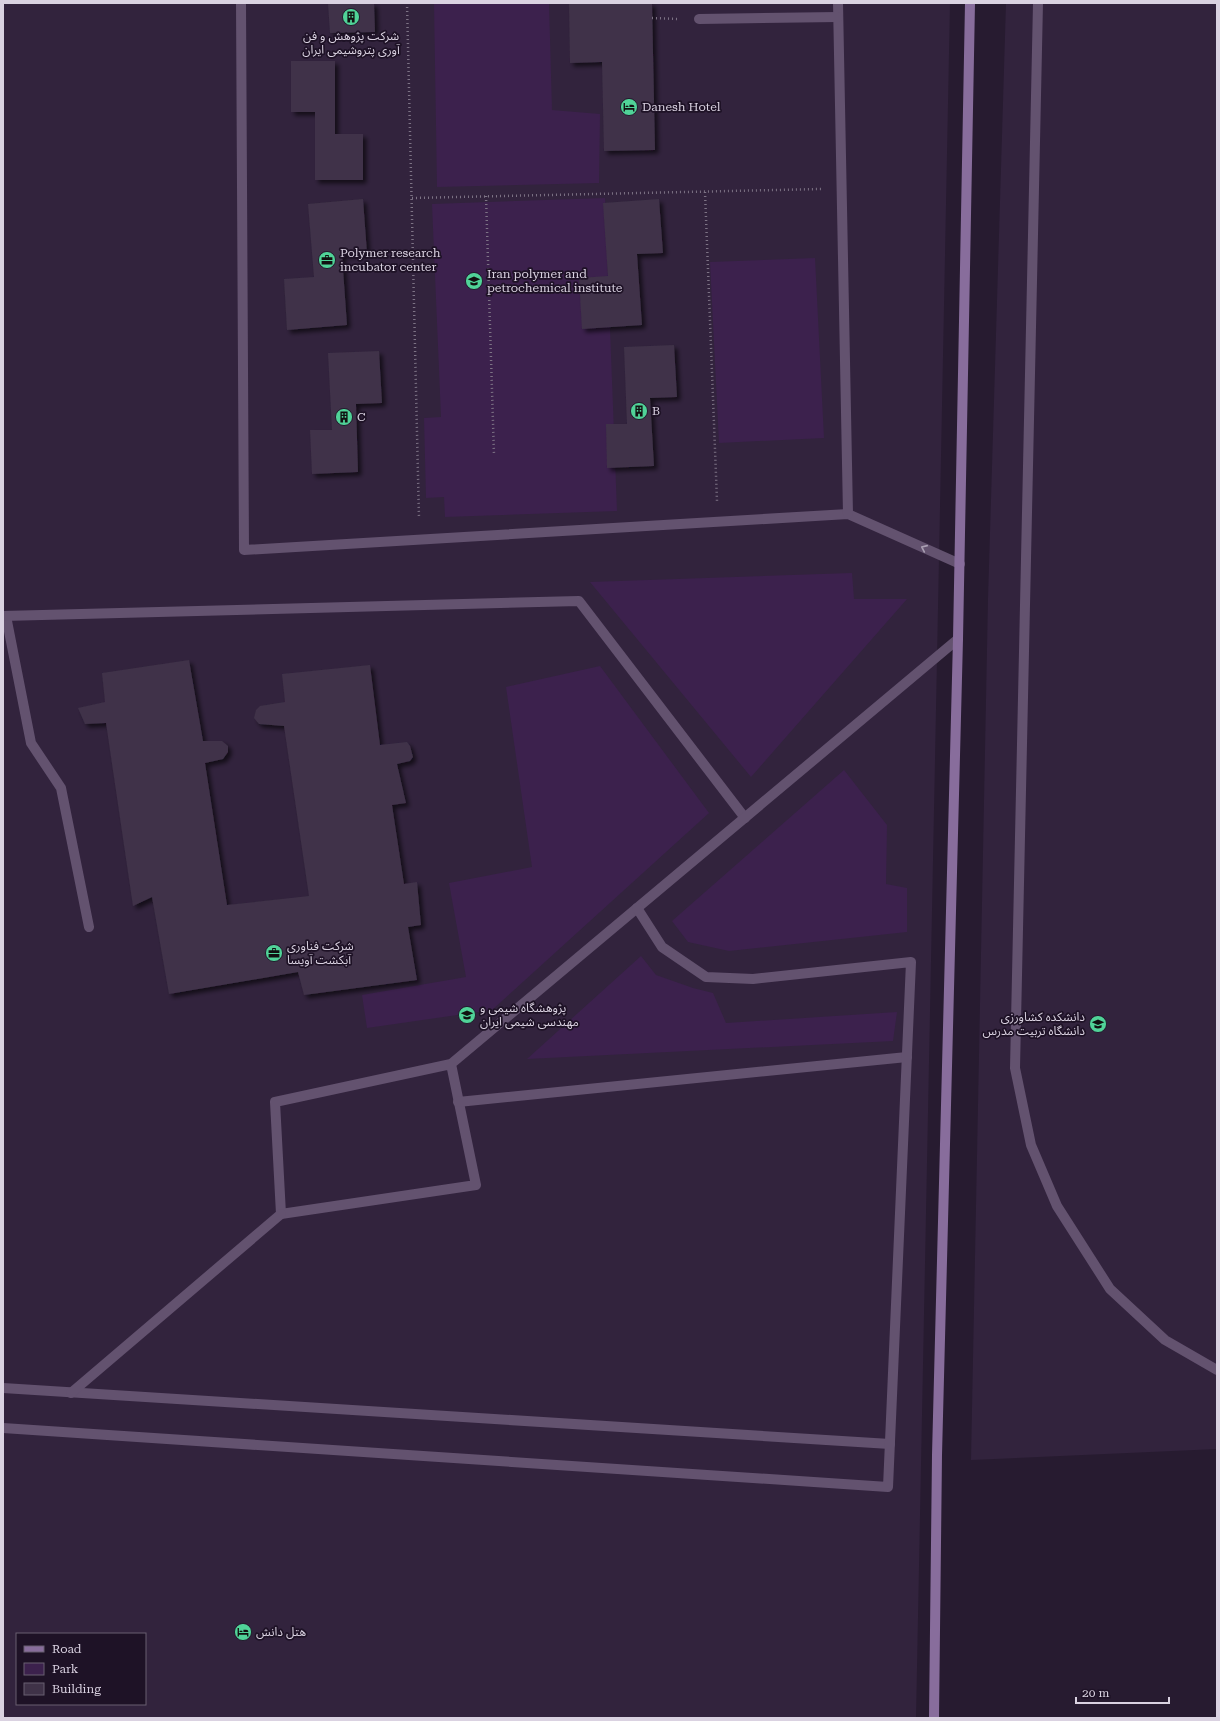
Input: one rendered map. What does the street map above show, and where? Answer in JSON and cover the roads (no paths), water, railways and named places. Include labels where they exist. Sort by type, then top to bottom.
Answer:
[{"type":"street","points":[[241,3],[244,550],[848,514],[960,564]]},
{"type":"street","points":[[838,3],[848,514]]},
{"type":"street","points":[[934,1718],[937,1455],[960,564],[970,3]]},
{"type":"street","points":[[1038,3],[1015,1068],[1031,1145],[1054,1199],[1110,1289],[1165,1340],[1217,1370]]},
{"type":"street","points":[[699,18],[838,17]]},
{"type":"street","points":[[89,927],[61,788],[31,742],[5,616],[579,601],[745,818]]},
{"type":"street","points":[[281,1214],[275,1102],[451,1064],[958,639]]},
{"type":"street","points":[[3,1428],[888,1487],[911,962],[753,978],[706,976],[662,947],[637,908]]},
{"type":"street","points":[[458,1102],[907,1057]]},
{"type":"street","points":[[71,1393],[281,1214],[476,1184],[451,1064]]},
{"type":"street","points":[[3,1388],[890,1444]]},
{"type":"place","name":"شرکت پژوهش و فن آوری پتروشیمی ایران","points":[[351,17]]},
{"type":"place","name":"Danesh Hotel","points":[[629,107]]},
{"type":"place","name":"Polymer research incubator center","points":[[327,260]]},
{"type":"place","name":"Iran polymer and petrochemical institute","points":[[474,281]]},
{"type":"place","name":"B","points":[[639,411]]},
{"type":"place","name":"C","points":[[344,417]]},
{"type":"place","name":"شرکت فناوری آبکشت آویسا","points":[[274,953]]},
{"type":"place","name":"پژوهشگاه شیمی و مهندسی شیمی ایران","points":[[467,1015]]},
{"type":"place","name":"دانشکده کشاورزی دانشگاه تربیت مدرس","points":[[1098,1024]]},
{"type":"place","name":"هتل دانش","points":[[243,1632]]}]
